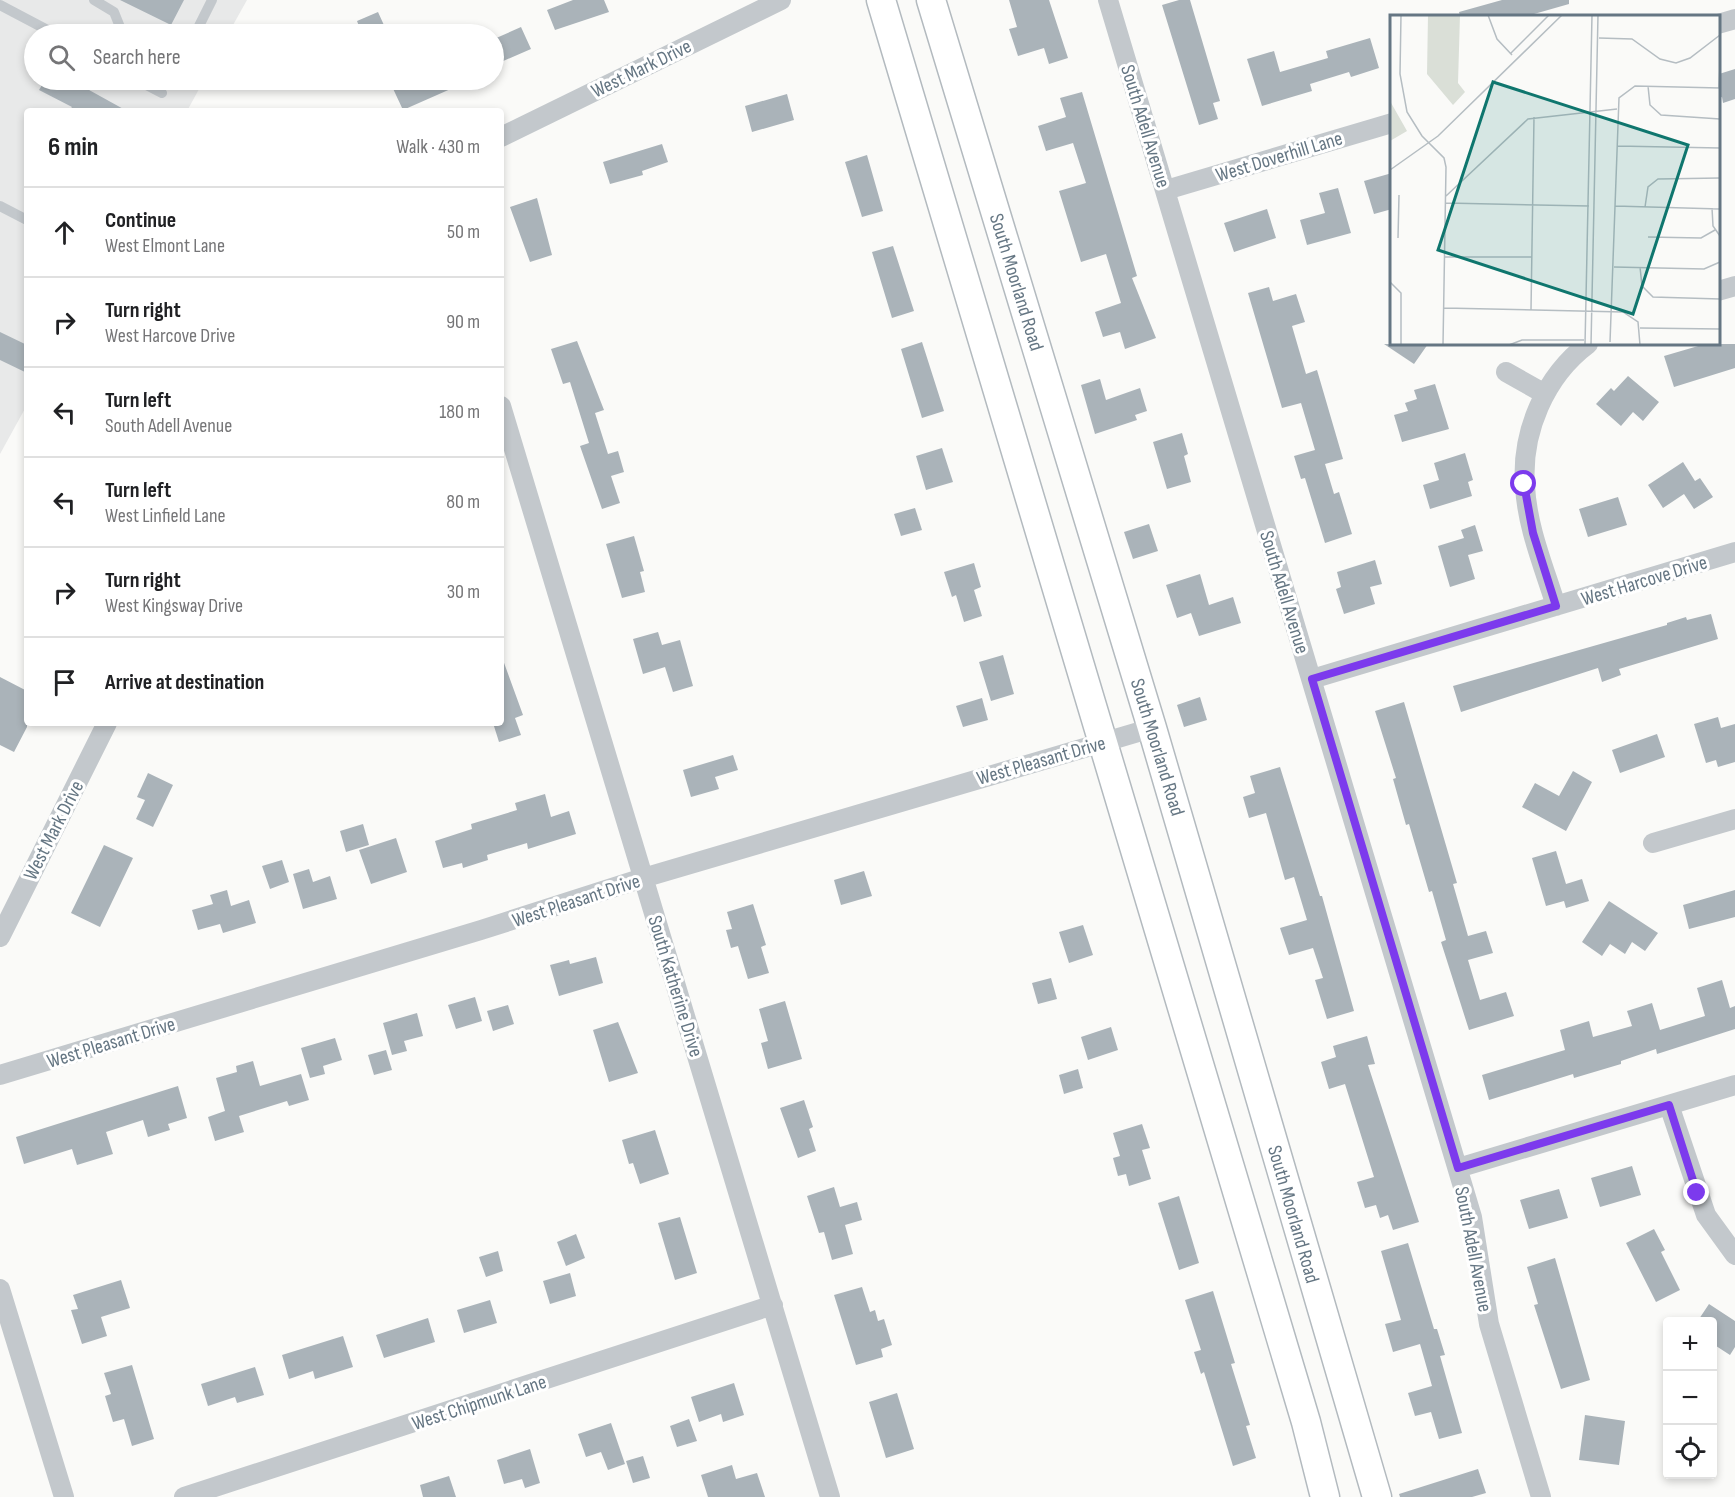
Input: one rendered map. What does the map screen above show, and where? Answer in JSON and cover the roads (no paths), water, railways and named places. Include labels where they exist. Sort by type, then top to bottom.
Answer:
[{"type":"main road","points":[[881,0],[1303,1411],[1325,1497]]},
{"type":"main road","name":"South Moorland Road","points":[[931,0],[1152,728],[1377,1497]]},
{"type":"street","name":"West Mark Drive","points":[[504,136],[781,0]]},
{"type":"street","name":"South Adell Avenue","points":[[1108,0],[1458,1168],[1472,1217],[1489,1324],[1541,1497]]},
{"type":"street","points":[[1720,24],[1735,19]]},
{"type":"street","name":"West Doverhill Lane","points":[[1166,190],[1390,124]]},
{"type":"street","points":[[1720,291],[1735,286]]},
{"type":"street","points":[[1556,606],[1533,533],[1524,484],[1528,438],[1545,394],[1564,366],[1587,345]]},
{"type":"street","points":[[1506,372],[1545,394]]},
{"type":"street","name":"South Katherine Drive","points":[[504,416],[830,1497]]},
{"type":"street","name":"West Harcove Drive","points":[[1312,679],[1735,552]]},
{"type":"street","name":"West Mark Drive","points":[[0,937],[106,726]]},
{"type":"street","name":"West Pleasant Drive","points":[[0,1075],[481,930],[644,878],[1152,728]]},
{"type":"street","points":[[1653,843],[1735,819]]},
{"type":"street","points":[[1458,1168],[1735,1085]]},
{"type":"street","points":[[1669,1105],[1706,1215],[1735,1255]]},
{"type":"street","points":[[0,1289],[64,1497]]},
{"type":"street","name":"West Chipmunk Lane","points":[[184,1497],[773,1305]]},
{"type":"lane","points":[[94,0],[114,12],[119,24]]},
{"type":"lane","points":[[200,24],[212,0]]},
{"type":"lane","points":[[0,5],[36,24]]},
{"type":"lane","points":[[156,90],[162,93]]},
{"type":"lane","points":[[0,206],[24,218]]}]
